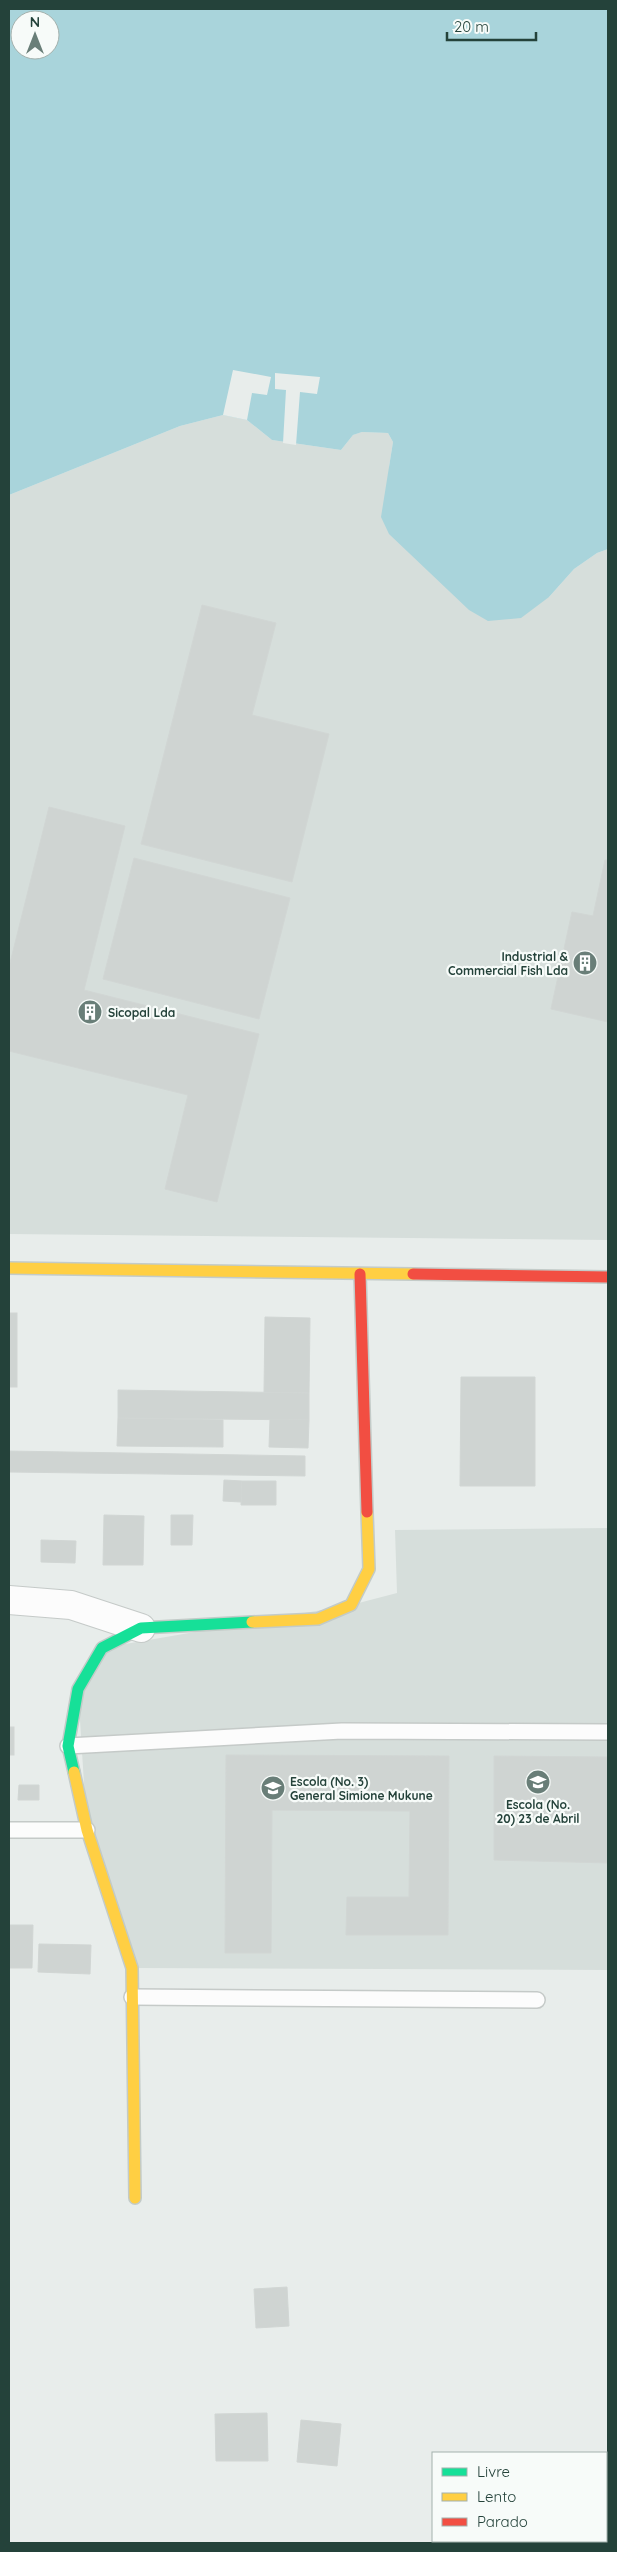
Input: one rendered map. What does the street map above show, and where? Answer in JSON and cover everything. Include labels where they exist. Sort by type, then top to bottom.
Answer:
[{"type":"street","points":[[9,1268],[608,1277]]},
{"type":"street","points":[[9,1600],[71,1605],[142,1628],[318,1619],[352,1605],[369,1569],[360,1274]]},
{"type":"street","points":[[135,2198],[132,1968],[87,1830],[68,1746],[78,1689],[102,1648],[142,1628]]},
{"type":"lane","points":[[68,1746],[342,1731],[608,1732]]},
{"type":"lane","points":[[9,1830],[87,1830]]},
{"type":"lane","points":[[132,1997],[537,2000]]},
{"type":"shaded area","points":[[223,415],[247,420],[272,440],[341,450],[353,435],[362,432],[388,433],[393,442],[389,467],[549,597],[574,569],[597,553],[608,549],[608,1240],[9,1234],[9,495],[180,426]]},
{"type":"shaded area","name":"Escola (No. 3) General Simione Mukune","points":[[608,1528],[608,1970],[132,1968],[87,1830],[78,1689],[102,1648],[351,1605],[397,1593],[395,1530]]},
{"type":"water","points":[[9,9],[608,9],[608,549],[597,553],[574,569],[549,597],[521,618],[488,621],[469,610],[389,534],[381,517],[393,442],[388,433],[362,432],[353,435],[341,450],[272,440],[247,420],[223,415],[180,426],[9,495]]},
{"type":"pier","points":[[233,370],[271,377],[267,395],[252,393],[247,420],[223,415]]},
{"type":"pier","points":[[275,373],[320,377],[317,394],[300,392],[296,445],[283,443],[286,390],[275,389]]},
{"type":"building","points":[[202,605],[276,623],[252,715],[329,734],[292,882],[141,844]]},
{"type":"building","name":"Sicopal Lda","points":[[49,807],[125,826],[84,990],[259,1034],[217,1202],[165,1189],[188,1095],[9,1051],[9,967]]},
{"type":"building","points":[[134,858],[290,898],[259,1019],[103,979]]},
{"type":"building","name":"Industrial & Commercial Fish Lda","points":[[605,860],[608,860],[608,1022],[551,1009],[572,912],[593,916]]},
{"type":"building","points":[[9,1313],[17,1313],[17,1387],[9,1387]]},
{"type":"building","points":[[265,1317],[310,1318],[309,1393],[264,1392]]},
{"type":"building","points":[[461,1377],[535,1377],[535,1486],[460,1486]]},
{"type":"building","points":[[118,1390],[309,1393],[309,1420],[118,1418]]},
{"type":"building","points":[[118,1418],[223,1420],[223,1447],[117,1446]]},
{"type":"building","points":[[270,1419],[309,1420],[308,1448],[269,1447]]},
{"type":"building","points":[[9,1451],[305,1456],[305,1476],[9,1472]]},
{"type":"building","points":[[224,1480],[242,1481],[241,1502],[223,1501]]},
{"type":"building","points":[[242,1481],[276,1481],[276,1505],[241,1505]]},
{"type":"building","points":[[104,1515],[144,1516],[143,1565],[103,1565]]},
{"type":"building","points":[[171,1515],[193,1515],[192,1545],[171,1545]]},
{"type":"building","points":[[41,1540],[76,1541],[75,1563],[41,1562]]},
{"type":"building","points":[[9,1727],[14,1727],[14,1755],[9,1755]]},
{"type":"building","points":[[226,1755],[449,1756],[448,1935],[346,1935],[347,1897],[409,1897],[410,1811],[272,1810],[271,1953],[225,1953]]},
{"type":"building","points":[[494,1756],[608,1757],[608,1863],[494,1860]]},
{"type":"building","points":[[19,1785],[39,1785],[39,1800],[18,1800]]},
{"type":"building","points":[[9,1925],[33,1925],[32,1968],[9,1968]]},
{"type":"building","points":[[39,1944],[91,1945],[90,1974],[38,1972]]},
{"type":"building","points":[[287,2287],[289,2326],[256,2328],[254,2289]]},
{"type":"building","points":[[267,2413],[268,2461],[216,2461],[215,2414]]},
{"type":"building","points":[[301,2420],[341,2424],[337,2466],[297,2462]]},
{"type":"traffic: fast","points":[[74,1772],[68,1746],[78,1689],[102,1648],[141,1628],[252,1622]]},
{"type":"traffic: slow","points":[[9,1268],[413,1274]]},
{"type":"traffic: slow","points":[[252,1622],[318,1619],[351,1605],[369,1569],[367,1512]]},
{"type":"traffic: slow","points":[[74,1772],[87,1830],[132,1968],[135,2198]]},
{"type":"traffic: jam","points":[[360,1274],[367,1512]]},
{"type":"traffic: jam","points":[[413,1274],[608,1277]]},
{"type":"place","name":"Industrial & Commercial Fish Lda","points":[[585,963]]},
{"type":"place","name":"Sicopal Lda","points":[[90,1012]]},
{"type":"place","name":"Escola (No. 20) 23 de Abril","points":[[538,1782]]},
{"type":"place","name":"Escola (No. 3) General Simione Mukune","points":[[273,1788]]}]
